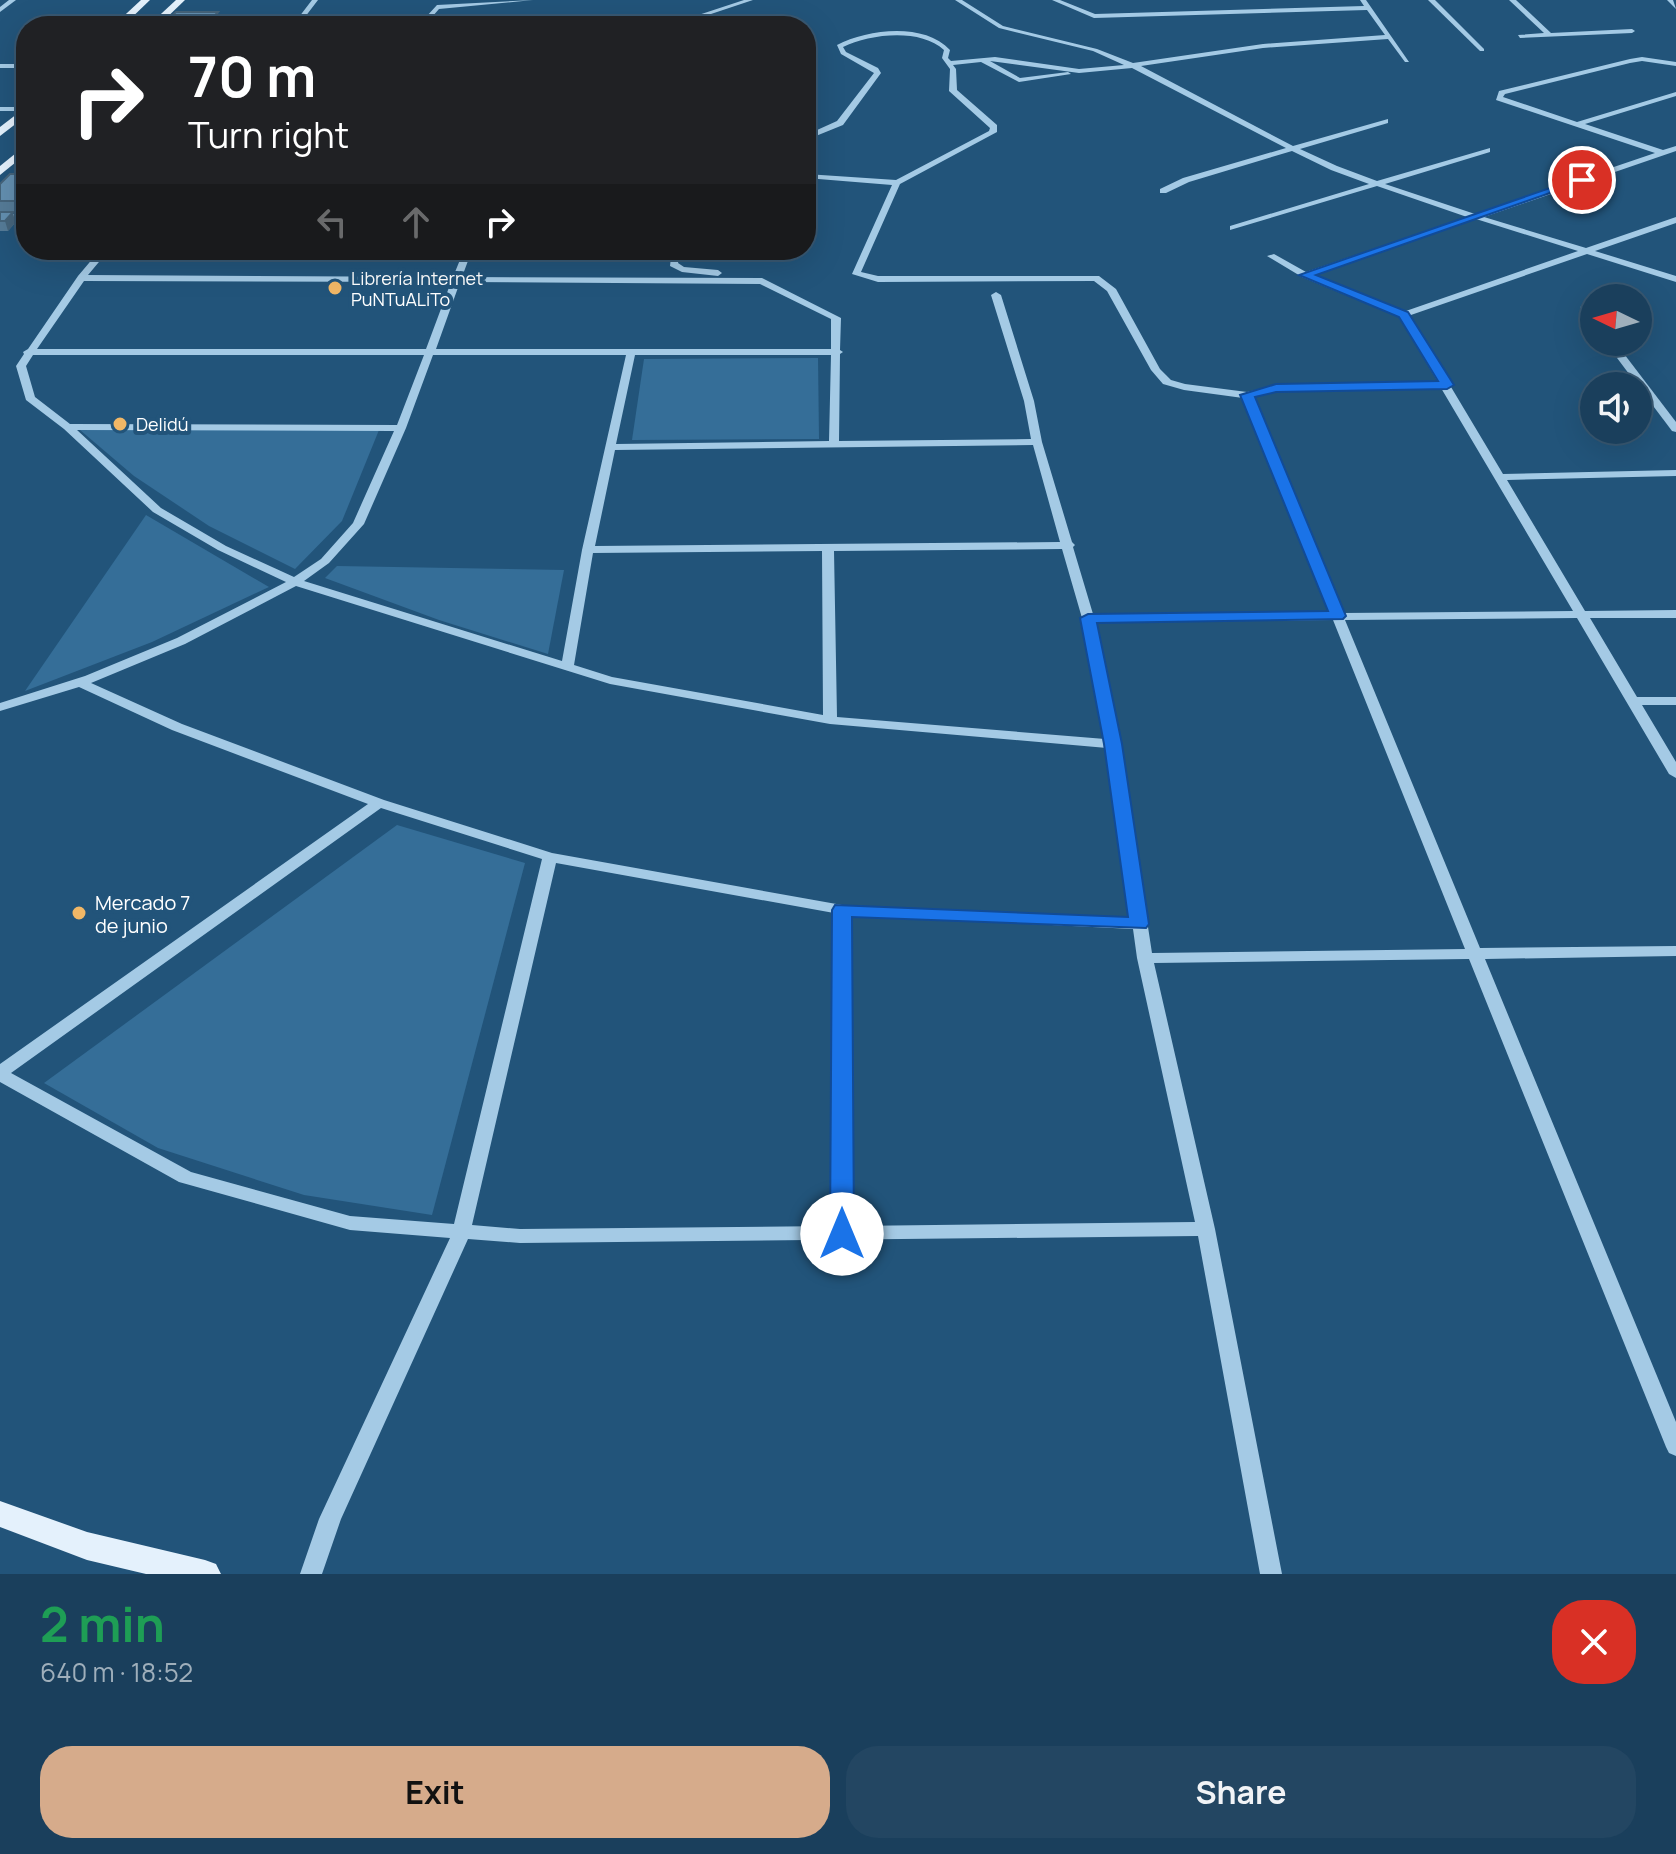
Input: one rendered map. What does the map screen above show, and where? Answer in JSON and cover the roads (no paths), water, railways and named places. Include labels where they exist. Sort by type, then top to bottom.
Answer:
[{"type":"main road","points":[[129,16],[146,0]]},
{"type":"main road","points":[[164,16],[181,0]]},
{"type":"main road","points":[[0,133],[16,118]]},
{"type":"main road","points":[[0,172],[16,157]]},
{"type":"main road","points":[[0,1514],[87,1546],[205,1574]]},
{"type":"street","points":[[0,10],[13,0]]},
{"type":"street","points":[[303,16],[315,0]]},
{"type":"street","points":[[430,16],[437,7],[530,0]]},
{"type":"street","points":[[700,16],[750,0]]},
{"type":"street","points":[[958,0],[1001,27],[1095,50],[1137,67],[1292,148],[1378,184],[1676,279]]},
{"type":"street","points":[[1055,0],[1094,16],[1367,8]]},
{"type":"street","points":[[1362,0],[1407,61]]},
{"type":"street","points":[[1431,0],[1482,50]]},
{"type":"street","points":[[1512,0],[1550,35]]},
{"type":"street","points":[[1670,0],[1676,7]]},
{"type":"street","points":[[1520,36],[1632,31]]},
{"type":"street","points":[[816,134],[840,123],[878,73],[839,49],[844,42],[886,34],[918,36],[944,45],[953,69],[953,91],[994,127],[993,132],[897,183],[816,177]]},
{"type":"street","points":[[982,60],[1019,80],[1137,67],[1263,46],[1389,37]]},
{"type":"street","points":[[1676,64],[1642,59],[1630,61],[1502,93],[1499,98],[1676,156]]},
{"type":"street","points":[[949,63],[1014,60],[1079,71]]},
{"type":"street","points":[[1575,124],[1676,94]]},
{"type":"street","points":[[1163,191],[1186,180],[1385,121]]},
{"type":"street","points":[[1305,275],[1676,148]]},
{"type":"street","points":[[1233,228],[1487,150]]},
{"type":"street","points":[[897,183],[856,274],[878,279],[1096,278],[1111,289],[1156,370],[1167,382],[1247,395],[1276,388],[1447,385]]},
{"type":"street","points":[[1403,315],[1676,220]]},
{"type":"street","points":[[1271,256],[1305,275],[1403,315],[1676,774]]},
{"type":"street","points":[[96,260],[28,352],[21,366],[30,398],[68,427],[157,510],[222,548],[295,582],[610,680],[830,720],[1113,744]]},
{"type":"street","points":[[0,707],[79,682],[181,641],[295,582],[325,561],[358,524],[401,428],[464,260]]},
{"type":"street","points":[[674,260],[673,264],[682,269],[762,281],[836,318],[838,352],[834,446]]},
{"type":"street","points":[[81,278],[762,281]]},
{"type":"street","points":[[996,295],[1029,401],[1037,442],[1088,618],[1113,744],[1145,958],[1206,1229],[1271,1574]]},
{"type":"street","points":[[28,352],[838,352]]},
{"type":"street","points":[[567,668],[588,550],[613,447],[631,353]]},
{"type":"street","points":[[1621,356],[1676,429]]},
{"type":"street","points":[[1247,395],[1676,1447]]},
{"type":"street","points":[[68,427],[401,428]]},
{"type":"street","points":[[613,447],[1037,442]]},
{"type":"street","points":[[1500,477],[1676,473]]},
{"type":"street","points":[[588,550],[1069,545]]},
{"type":"street","points":[[828,548],[830,720]]},
{"type":"street","points":[[1088,618],[1676,614]]},
{"type":"street","points":[[79,682],[177,727],[379,803],[550,857],[842,910],[1139,924]]},
{"type":"street","points":[[1633,701],[1676,701]]},
{"type":"street","points":[[379,803],[0,1073],[185,1177],[350,1223],[461,1234],[842,1234],[1206,1229]]},
{"type":"street","points":[[311,1574],[330,1519],[461,1234],[550,857]]},
{"type":"street","points":[[842,910],[842,1234]]},
{"type":"street","points":[[1145,958],[1676,951]]},
{"type":"place","name":"Librería Internet PuNTuALiTo","points":[[335,288]]},
{"type":"place","name":"Delidú","points":[[120,424]]},
{"type":"place","name":"Mercado 7 de junio","points":[[79,913]]}]
